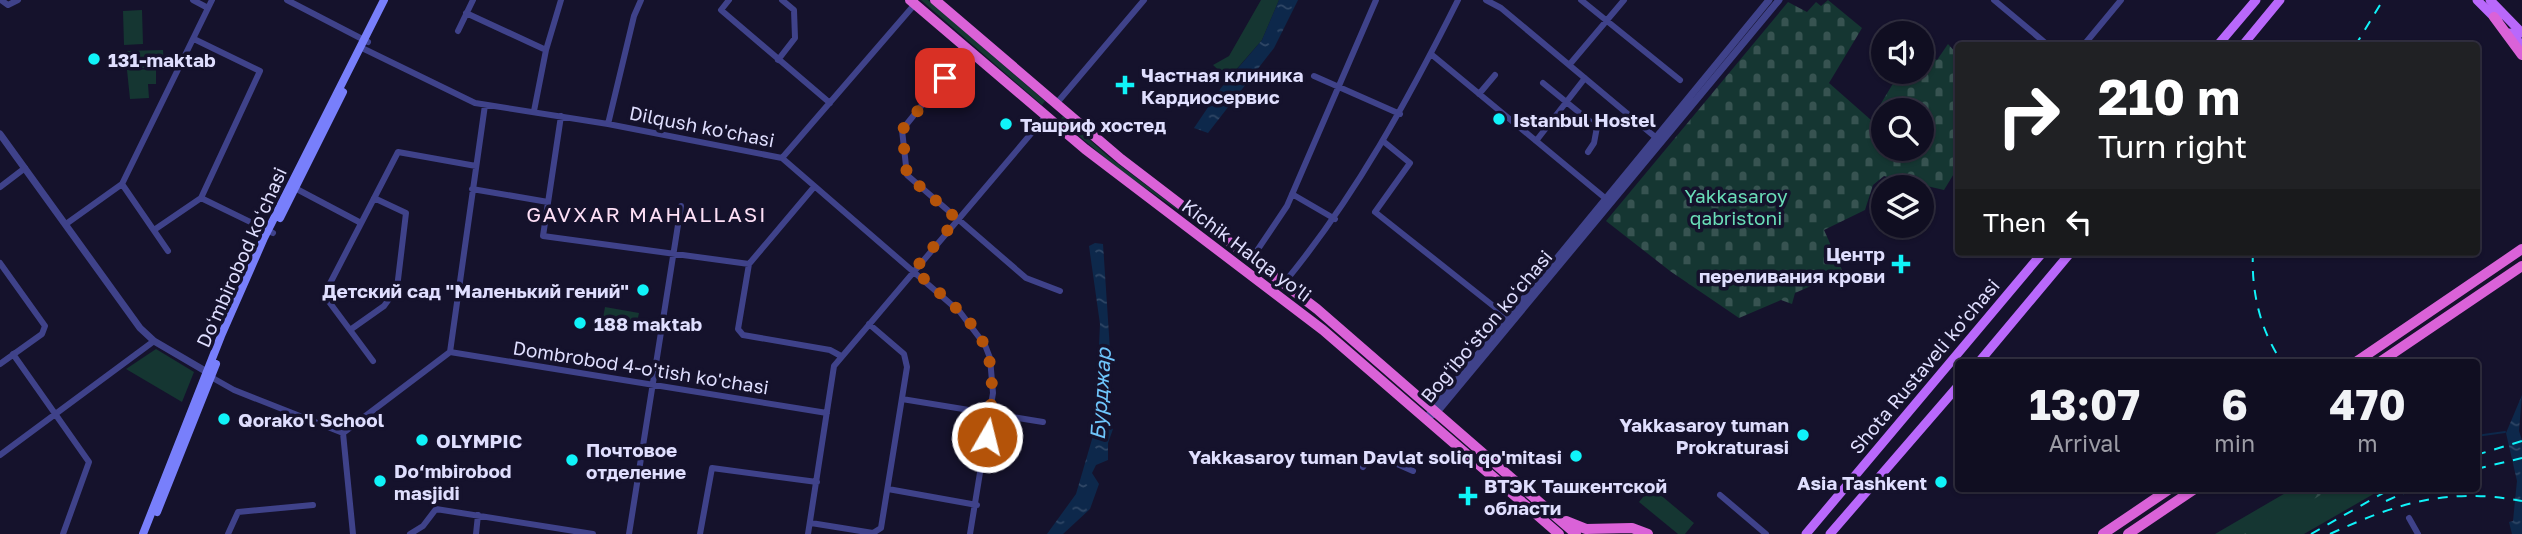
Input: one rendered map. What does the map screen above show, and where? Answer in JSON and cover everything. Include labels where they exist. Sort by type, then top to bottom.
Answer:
[{"type":"highway","name":"Kichik Halqa yo'li","points":[[935,0],[1121,159],[1252,258],[1288,279],[1576,534]]},
{"type":"highway","name":"Kichik Halqa yo'li","points":[[913,2],[1140,192],[1244,268],[1428,418],[1559,534]]},
{"type":"highway","points":[[2494,17],[2522,55]]},
{"type":"highway","points":[[1046,116],[1056,104]]},
{"type":"highway","points":[[2360,359],[2522,249]]},
{"type":"highway","points":[[1244,268],[1252,258]]},
{"type":"highway","points":[[2385,359],[2522,266]]},
{"type":"highway","points":[[2376,348],[2381,359]]},
{"type":"highway","points":[[2103,534],[2165,492]]},
{"type":"highway","points":[[2128,534],[2190,492]]},
{"type":"highway","points":[[1517,497],[1552,534]]},
{"type":"highway","points":[[1548,510],[1586,530],[1632,527],[1648,534]]},
{"type":"highway","points":[[2136,512],[2143,524]]},
{"type":"main road","name":"Doʻmbirobod koʻchasi","points":[[364,45],[384,0]]},
{"type":"main road","name":"Doʻmbirobod koʻchasi","points":[[143,534],[270,232],[389,0]]},
{"type":"main road","points":[[2220,42],[2256,0]]},
{"type":"main road","points":[[2245,42],[2280,0]]},
{"type":"main road","points":[[2477,0],[2494,17],[2516,27]]},
{"type":"main road","points":[[2490,0],[2516,27],[2522,45]]},
{"type":"main road","name":"Shota Rustaveli ko'chasi","points":[[1806,534],[2040,256]]},
{"type":"main road","name":"Shota Rustaveli ko'chasi","points":[[1982,359],[2068,256]]},
{"type":"main road","name":"Doʻmbirobod koʻchasi","points":[[149,534],[210,376]]},
{"type":"main road","name":"Shota Rustaveli ko'chasi","points":[[1830,534],[1955,389]]},
{"type":"street","points":[[1,0],[8,5],[18,0]]},
{"type":"street","points":[[192,0],[208,8]]},
{"type":"street","points":[[66,224],[122,184],[212,0]]},
{"type":"street","name":"Dilqush ko'chasi","points":[[287,0],[364,45],[475,103],[608,124],[782,158],[968,319],[985,345],[994,383],[977,505],[970,534]]},
{"type":"street","points":[[458,31],[472,0]]},
{"type":"street","points":[[534,111],[546,50],[561,0]]},
{"type":"street","points":[[608,124],[634,16],[641,0]]},
{"type":"street","points":[[729,0],[721,10],[830,103]]},
{"type":"street","points":[[778,60],[795,38],[794,10],[782,0]]},
{"type":"street","points":[[1056,104],[1144,0]]},
{"type":"street","points":[[1252,258],[1292,194],[1377,0]]},
{"type":"street","points":[[1288,279],[1335,219],[1400,114],[1458,0]]},
{"type":"street","points":[[1486,0],[1501,8],[1570,64],[1658,140]]},
{"type":"street","points":[[1581,0],[1606,23],[1680,80]]},
{"type":"street","points":[[1570,64],[1624,0]]},
{"type":"street","name":"Bogʻiboʻston koʻchasi","points":[[1428,418],[1658,140],[1769,0]]},
{"type":"street","name":"Bogʻiboʻston koʻchasi","points":[[1510,319],[1605,198],[1779,0]]},
{"type":"street","points":[[1994,0],[2044,42]]},
{"type":"street","points":[[2086,42],[2121,0]]},
{"type":"street","points":[[782,158],[913,2]]},
{"type":"street","points":[[466,13],[546,50]]},
{"type":"street","points":[[154,230],[201,198],[260,71],[194,39]]},
{"type":"street","points":[[967,49],[902,130],[907,175],[1026,278],[1060,291]]},
{"type":"street","points":[[1431,54],[1605,198]]},
{"type":"street","points":[[1479,94],[1495,75]]},
{"type":"street","points":[[1314,76],[1400,114]]},
{"type":"street","points":[[1536,141],[1585,78]]},
{"type":"street","points":[[1543,83],[1597,127],[1594,143],[1588,152]]},
{"type":"street","points":[[343,433],[450,352],[485,105]]},
{"type":"street","points":[[561,116],[543,236],[674,255],[681,252],[749,264]]},
{"type":"street","points":[[808,534],[835,366],[1046,116]]},
{"type":"street","points":[[0,134],[127,312],[154,341],[210,376],[343,433]]},
{"type":"street","points":[[1383,141],[1410,163],[1375,212],[1510,319]]},
{"type":"street","points":[[373,361],[324,295],[360,222],[398,152],[476,166]]},
{"type":"street","points":[[0,187],[25,168]]},
{"type":"street","points":[[122,184],[168,251]]},
{"type":"street","points":[[292,187],[360,222]]},
{"type":"street","points":[[814,187],[749,264],[740,332],[830,351],[841,356]]},
{"type":"street","points":[[472,189],[548,202]]},
{"type":"street","points":[[1292,194],[1335,219]]},
{"type":"street","points":[[201,198],[270,232]]},
{"type":"street","points":[[350,330],[384,306],[397,288],[406,213],[373,198]]},
{"type":"street","points":[[629,534],[681,206]]},
{"type":"street","points":[[0,263],[45,326],[43,334],[0,364]]},
{"type":"street","points":[[810,523],[873,533],[881,527],[907,367],[904,354],[869,324]]},
{"type":"street","points":[[0,455],[154,341]]},
{"type":"street","name":"Dombrobod 4-o'tish ko'chasi","points":[[450,352],[827,413]]},
{"type":"street","points":[[13,354],[89,463],[63,534]]},
{"type":"street","points":[[902,399],[1044,422]]},
{"type":"street","points":[[343,433],[353,534]]},
{"type":"street","points":[[1363,467],[1368,460],[1379,456],[1413,471]]},
{"type":"street","points":[[700,534],[712,468],[817,482]]},
{"type":"street","points":[[888,489],[977,505]]},
{"type":"street","points":[[1720,495],[1766,534]]},
{"type":"street","points":[[229,534],[238,512],[313,505]]},
{"type":"street","points":[[410,534],[423,526],[436,509],[593,534]]},
{"type":"street","points":[[476,534],[478,515]]},
{"type":"street","points":[[2409,518],[2418,534]]},
{"type":"green space","points":[[921,0],[928,0],[1045,101],[1042,105]]},
{"type":"green space","points":[[1261,0],[1279,0],[1262,40],[1228,79],[1213,65],[1229,56]]},
{"type":"green space","name":"Yakkasaroy qabristoni","points":[[1828,0],[1862,28],[1829,83],[1871,120],[1871,161],[1934,161],[1934,98],[1884,98],[1893,84],[1934,84],[1934,58],[1937,60],[1948,44],[1955,52],[1955,172],[1944,190],[1934,188],[1934,175],[1871,175],[1871,191],[1865,210],[1824,230],[1843,272],[1795,293],[1792,304],[1781,300],[1739,318],[1670,271],[1606,221],[1788,2],[1807,12],[1816,2],[1821,6]]},
{"type":"green space","points":[[142,10],[143,44],[124,45],[123,11]]},
{"type":"green space","points":[[163,50],[164,68],[125,68],[125,51]]},
{"type":"green space","points":[[156,69],[156,84],[148,84],[149,98],[130,99],[127,70]]},
{"type":"green space","points":[[1063,116],[1109,157],[1192,220],[1122,172],[1060,120]]},
{"type":"green space","points":[[605,307],[639,313],[635,331],[602,324]]},
{"type":"green space","points":[[156,349],[194,372],[182,402],[126,369]]},
{"type":"green space","points":[[1651,487],[1694,523],[1685,534],[1678,534],[1639,502]]},
{"type":"green space","points":[[2287,492],[2377,492],[2304,534],[2215,534]]},
{"type":"green space","points":[[2313,492],[2325,492],[2257,534],[2244,534]]},
{"type":"water","points":[[1279,0],[1298,0],[1274,48],[1208,133],[1194,128],[1221,88],[1262,40]]},
{"type":"water","name":"Бурджар","points":[[1095,243],[1103,244],[1110,350],[1106,416],[1113,429],[1108,443],[1108,460],[1096,465],[1092,473],[1099,484],[1090,509],[1063,534],[1047,534],[1076,494],[1095,429],[1100,324],[1089,246]]},
{"type":"water","points":[[2522,395],[2519,431],[2522,440],[2522,534],[2512,534],[2509,522],[2513,521],[2517,481],[2506,433]]},
{"type":"waterway","points":[[2480,435],[2505,432]]},
{"type":"railway","points":[[2357,42],[2383,0]]},
{"type":"railway","points":[[2253,256],[2258,310],[2280,359]]},
{"type":"railway","points":[[2480,454],[2522,441]]},
{"type":"railway","points":[[2480,468],[2522,458]]},
{"type":"railway","points":[[2311,534],[2385,492]]},
{"type":"railway","points":[[2386,501],[2406,492]]},
{"type":"railway","points":[[2330,534],[2401,506],[2446,497],[2495,497],[2522,501]]},
{"type":"place","name":"131-maktab","points":[[94,59]]},
{"type":"place","name":"Частная клиника Кардиосервис","points":[[1125,85]]},
{"type":"place","name":"Istanbul Hostel","points":[[1499,119]]},
{"type":"place","name":"Ташриф хостед","points":[[1006,124]]},
{"type":"place","name":"Центр переливания крови","points":[[1901,264]]},
{"type":"place","name":"Детский сад \"Маленький гений\"","points":[[643,290]]},
{"type":"place","name":"188 maktab","points":[[580,323]]},
{"type":"place","name":"Qorako'l School","points":[[224,419]]},
{"type":"place","name":"Yakkasaroy tuman Prokraturasi","points":[[1803,435]]},
{"type":"place","name":"OLYMPIC","points":[[422,440]]},
{"type":"place","name":"Yakkasaroy tuman Davlat soliq qo'mitasi","points":[[1576,456]]},
{"type":"place","name":"Почтовое отделение","points":[[572,460]]},
{"type":"place","name":"Do‘mbirobod masjidi","points":[[380,481]]},
{"type":"place","name":"Asia Tashkent","points":[[1941,482]]},
{"type":"place","name":"ВТЭК Ташкентской области","points":[[1468,496]]},
{"type":"district","name":"GAVXAR MAHALLASI","points":[[647,214]]},
{"type":"route","points":[[945,78],[902,130],[903,153],[907,175],[957,219],[914,270],[968,319],[985,345],[994,383],[987,437]]}]
